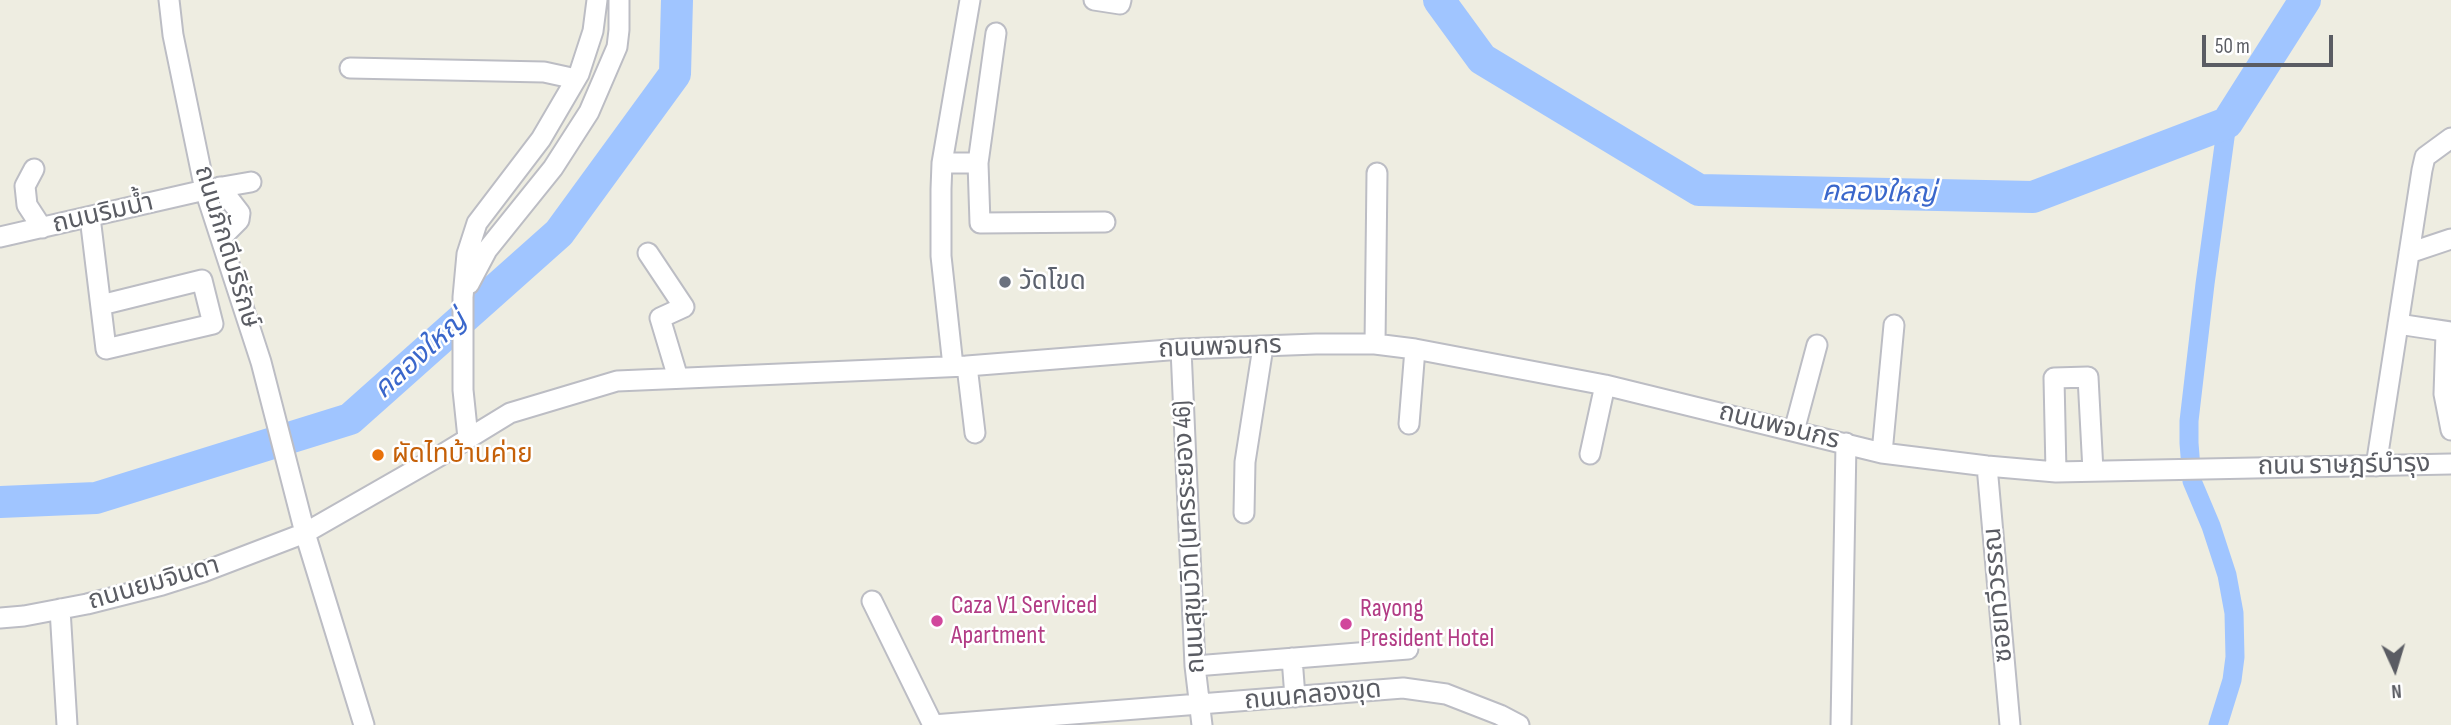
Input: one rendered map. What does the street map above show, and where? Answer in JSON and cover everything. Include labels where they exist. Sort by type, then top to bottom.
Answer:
[{"type":"street","name":"ถนนภักดีบริรักษ์","points":[[169,0],[173,35],[213,188],[221,238],[261,362],[304,533],[364,725]]},
{"type":"street","points":[[468,438],[463,390],[463,298],[467,254],[477,223],[541,139],[576,79],[593,31],[597,0]]},
{"type":"street","points":[[463,298],[487,250],[554,168],[589,112],[617,47],[619,0]]},
{"type":"street","points":[[970,0],[942,163],[941,256],[975,433]]},
{"type":"street","points":[[1094,0],[1120,4],[1121,0]]},
{"type":"street","points":[[996,33],[978,163],[980,222],[1105,222]]},
{"type":"street","points":[[350,68],[544,72],[576,79]]},
{"type":"street","points":[[2376,466],[2425,157],[2451,138]]},
{"type":"street","points":[[942,163],[978,163]]},
{"type":"street","points":[[520,166],[541,184]]},
{"type":"street","points":[[34,169],[25,186],[27,205],[41,228]]},
{"type":"street","points":[[1375,344],[1377,173]]},
{"type":"street","name":"ถนนริมน้ำ","points":[[0,237],[213,188],[251,182]]},
{"type":"street","points":[[90,216],[106,349],[246,315]]},
{"type":"street","points":[[2409,253],[2451,239]]},
{"type":"street","points":[[648,253],[684,307],[660,318],[678,378]]},
{"type":"street","points":[[101,305],[202,280],[213,324]]},
{"type":"street","points":[[2398,324],[2449,333],[2444,394],[2451,430]]},
{"type":"street","points":[[1882,453],[1894,326]]},
{"type":"street","name":"ถนนพจนกร","points":[[304,533],[510,413],[617,381],[960,366],[1181,349],[1316,344],[1375,344],[1415,349],[1605,385],[1882,453],[2056,472],[2161,470]]},
{"type":"street","points":[[1794,431],[1817,345]]},
{"type":"street","points":[[1244,513],[1245,462],[1263,347]]},
{"type":"street","name":"ถนนสุขุมวิท (นครระยอง 46)","points":[[1181,349],[1195,666],[1200,715]]},
{"type":"street","points":[[1409,424],[1415,349]]},
{"type":"street","points":[[2056,472],[2054,378],[2088,377],[2093,471]]},
{"type":"street","points":[[1590,454],[1605,385]]},
{"type":"street","points":[[1841,725],[1846,443]]},
{"type":"street","name":"ถนน ราษฎร์บำรุง","points":[[2161,470],[2451,464]]},
{"type":"street","name":"ซอยทวีวรรณ","points":[[1987,466],[2010,725]]},
{"type":"street","name":"ถนนยมจินดา","points":[[0,618],[61,610],[162,585],[304,533]]},
{"type":"street","points":[[872,601],[933,725]]},
{"type":"street","points":[[61,610],[67,725]]},
{"type":"street","points":[[1195,666],[1408,649]]},
{"type":"street","points":[[1292,658],[1295,697]]},
{"type":"street","name":"ถนนคลองขุด","points":[[933,725],[1200,715],[1295,697],[1403,688],[1446,694],[1519,725]]},
{"type":"waterway","name":"คลองใหญ่","points":[[0,502],[96,498],[350,419],[559,233],[675,74],[677,0]]},
{"type":"waterway","name":"คลองใหญ่","points":[[1439,0],[1482,59],[1699,190],[2033,197],[2227,123],[2305,0]]},
{"type":"waterway","points":[[2218,725],[2232,680],[2235,657],[2234,613],[2227,575],[2211,526],[2192,481],[2189,421],[2227,123]]},
{"type":"place","name":"วัดโขด","points":[[1005,282]]},
{"type":"place","name":"ผัดไทบ้านค่าย","points":[[378,455]]},
{"type":"place","name":"Caza V1 Serviced Apartment","points":[[937,621]]},
{"type":"place","name":"Rayong President Hotel","points":[[1346,624]]}]
